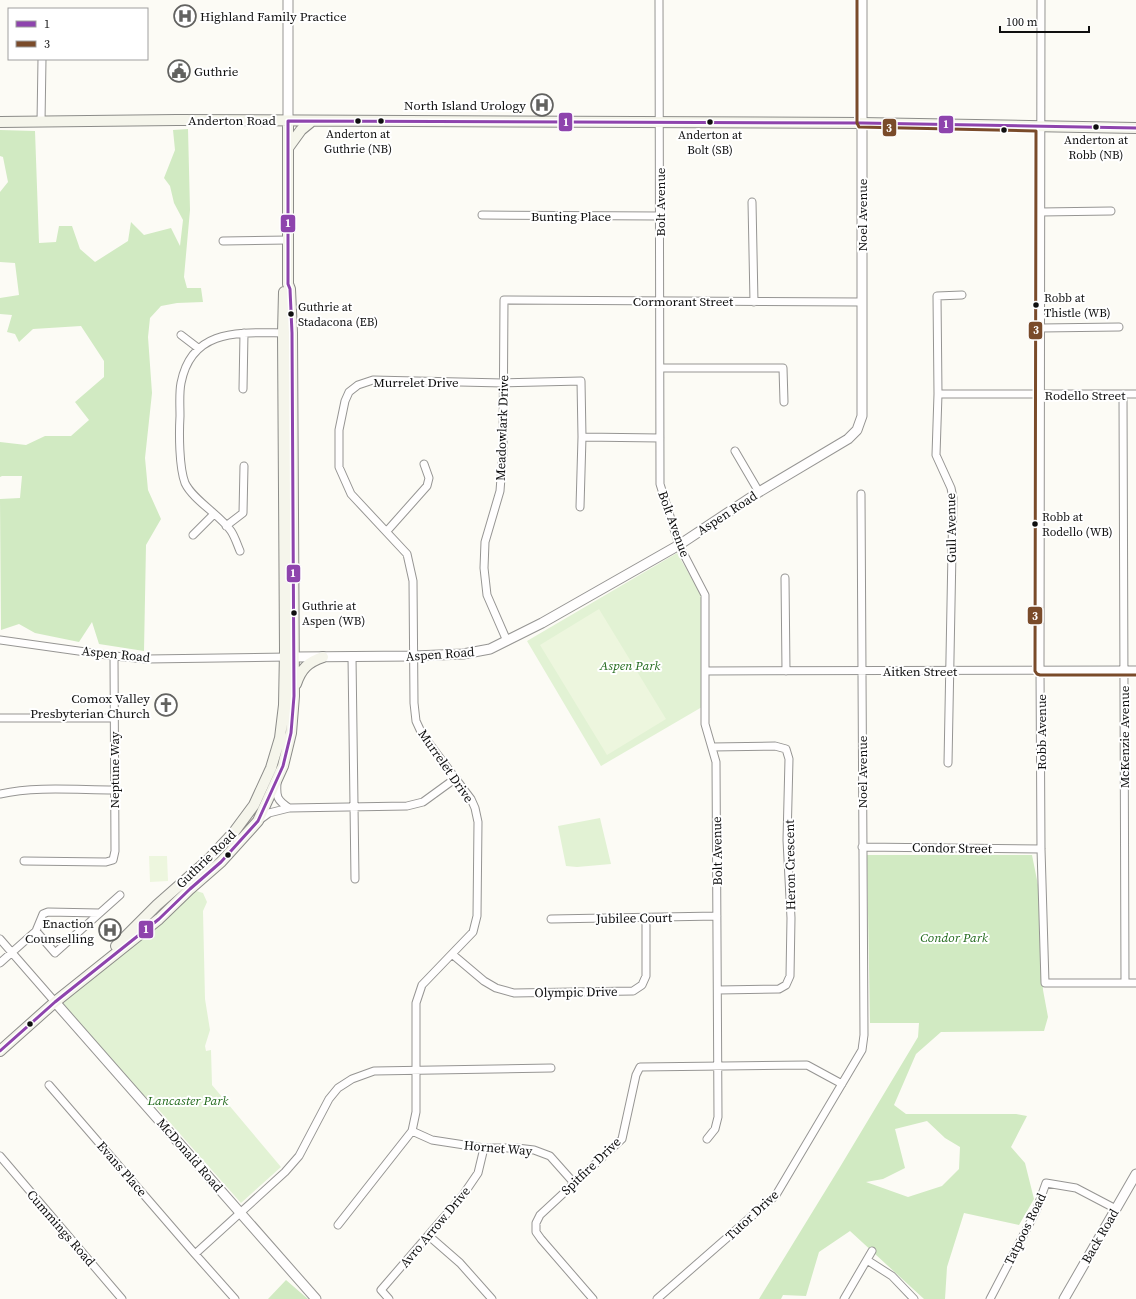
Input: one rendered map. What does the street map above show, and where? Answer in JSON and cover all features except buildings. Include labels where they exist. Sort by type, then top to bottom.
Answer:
[{"type":"main road","name":"Anderton Road","points":[[0,122],[171,120],[862,123],[1136,128]]},
{"type":"main road","name":"Guthrie Road","points":[[86,978],[157,905],[208,860],[234,832],[254,805],[271,768],[280,738],[289,657],[288,333],[290,288],[288,284],[288,121]]},
{"type":"main road","points":[[288,148],[300,131],[312,121]]},
{"type":"main road","name":"Guthrie Road","points":[[0,1051],[55,1002],[159,920],[190,889],[221,862],[258,821],[283,766],[291,733],[294,687],[289,657]]},
{"type":"main road","points":[[294,687],[303,668],[313,661],[323,657]]},
{"type":"street","name":"Guthrie Road","points":[[288,0],[288,121]]},
{"type":"street","name":"Bolt Avenue","points":[[659,0],[660,484],[679,545],[705,595],[705,724],[716,762],[718,1117],[715,1129],[707,1139]]},
{"type":"street","name":"Noel Avenue","points":[[857,430],[862,416],[862,0]]},
{"type":"street","name":"Robb Avenue","points":[[1041,0],[1040,670],[1041,849],[1045,983],[1125,983]]},
{"type":"street","points":[[41,122],[42,60]]},
{"type":"street","points":[[752,202],[754,302]]},
{"type":"street","points":[[1041,212],[1111,211]]},
{"type":"street","name":"Bunting Place","points":[[482,215],[660,216]]},
{"type":"street","points":[[223,241],[288,240]]},
{"type":"street","name":"Gull Avenue","points":[[948,763],[953,498],[951,488],[936,455],[938,394],[938,296],[962,295]]},
{"type":"street","name":"Cormorant Street","points":[[503,302],[861,302]]},
{"type":"street","name":"Meadowlark Drive","points":[[503,302],[503,451],[500,492],[485,542],[484,568],[487,595],[507,641]]},
{"type":"street","points":[[1041,328],[1119,327]]},
{"type":"street","points":[[244,333],[244,389]]},
{"type":"street","points":[[240,551],[231,531],[193,494],[185,483],[182,467],[180,424],[181,383],[187,364],[198,348],[214,339],[225,335],[244,333],[288,333]]},
{"type":"street","points":[[181,335],[198,348]]},
{"type":"street","points":[[660,368],[783,368],[784,402]]},
{"type":"street","name":"Murrelet Drive","points":[[412,1131],[416,1112],[416,1003],[422,985],[472,932],[477,916],[478,822],[475,808],[471,799],[422,734],[416,721],[414,703],[414,581],[407,554],[351,494],[339,467],[339,430],[342,411],[350,392],[358,385],[373,380],[503,383],[581,381],[582,437]]},
{"type":"street","name":"Rodello Street","points":[[938,394],[1136,394]]},
{"type":"street","name":"McKenzie Avenue","points":[[1123,395],[1125,983]]},
{"type":"street","name":"Aspen Road","points":[[0,640],[114,656],[147,659],[414,656],[463,654],[490,649],[542,623],[679,545],[759,492],[848,439],[857,430]]},
{"type":"street","points":[[580,507],[582,437],[660,438]]},
{"type":"street","points":[[734,451],[759,492]]},
{"type":"street","points":[[387,531],[427,486],[428,478],[424,464]]},
{"type":"street","points":[[226,526],[243,513],[244,466]]},
{"type":"street","name":"Noel Avenue","points":[[861,494],[864,1035],[862,1050]]},
{"type":"street","points":[[193,535],[214,514]]},
{"type":"street","points":[[785,578],[786,671]]},
{"type":"street","name":"Neptune Way","points":[[24,861],[106,862],[113,860],[115,851],[114,656]]},
{"type":"street","points":[[352,657],[355,879]]},
{"type":"street","name":"Aitken Street","points":[[705,671],[1136,670]]},
{"type":"street","points":[[2,718],[114,718]]},
{"type":"street","name":"Heron Crescent","points":[[712,747],[775,746],[786,749],[789,759],[787,840],[790,918],[790,976],[786,984],[779,989],[718,990]]},
{"type":"street","points":[[277,778],[278,798],[280,802],[289,808]]},
{"type":"street","points":[[258,821],[269,813],[289,808],[407,806],[423,802],[456,778]]},
{"type":"street","points":[[0,794],[30,790],[114,790]]},
{"type":"street","name":"Condor Street","points":[[862,847],[1041,849]]},
{"type":"street","points":[[36,931],[55,953],[120,895]]},
{"type":"street","points":[[0,963],[36,931],[40,918],[43,914],[48,912],[99,913]]},
{"type":"street","name":"Jubilee Court","points":[[551,919],[718,916]]},
{"type":"street","name":"Olympic Drive","points":[[452,954],[484,981],[496,988],[514,993],[633,991],[642,985],[646,976],[646,918]]},
{"type":"street","name":"McDonald Road","points":[[0,939],[316,1299]]},
{"type":"street","points":[[1125,983],[1136,983]]},
{"type":"street","name":"Tutor Drive","points":[[657,1299],[776,1195],[862,1050]]},
{"type":"street","name":"Spitfire Drive","points":[[593,1299],[541,1239],[536,1232],[536,1222],[540,1215],[622,1139],[636,1075],[640,1067],[807,1065],[842,1084]]},
{"type":"street","points":[[195,1254],[285,1172],[299,1156],[329,1099],[338,1088],[352,1079],[374,1071],[551,1068]]},
{"type":"street","name":"Evans Place","points":[[49,1085],[234,1299]]},
{"type":"street","points":[[338,1225],[412,1131]]},
{"type":"street","name":"Hornet Way","points":[[412,1131],[432,1140],[484,1148],[517,1148],[534,1150],[550,1156],[574,1183]]},
{"type":"street","name":"Avro Arrow Drive","points":[[389,1299],[381,1290],[429,1236],[463,1194],[478,1173],[484,1148]]},
{"type":"street","name":"Cummings Road","points":[[0,1156],[122,1299]]},
{"type":"street","name":"Back Road","points":[[1064,1299],[1136,1174]]},
{"type":"street","name":"Tatpoos Road","points":[[990,1299],[1036,1212],[1046,1183],[1076,1188],[1116,1209]]},
{"type":"street","points":[[429,1236],[460,1263],[492,1299]]},
{"type":"street","points":[[844,1299],[872,1251]]},
{"type":"street","points":[[866,1260],[892,1276],[914,1299]]},
{"type":"green space","points":[[188,129],[190,210],[184,277],[187,288],[201,288],[203,302],[177,303],[161,306],[150,318],[148,337],[152,393],[145,458],[148,490],[161,519],[146,545],[144,651],[99,644],[92,622],[79,642],[35,633],[19,624],[1,630],[0,499],[20,498],[22,476],[0,477],[0,442],[26,445],[45,436],[71,436],[89,420],[75,402],[104,377],[104,361],[81,326],[33,329],[19,342],[15,334],[7,332],[12,315],[0,314],[0,298],[19,295],[15,263],[0,262],[0,192],[8,182],[3,157],[0,156],[0,130],[35,131],[39,243],[56,242],[59,226],[72,226],[80,249],[95,262],[128,241],[131,222],[144,235],[171,228],[180,246],[183,220],[174,203],[170,186],[164,178],[175,150],[173,130]]},
{"type":"green space","name":"Aspen Park","points":[[677,553],[703,598],[702,707],[601,766],[527,641]]},
{"type":"green space","points":[[599,609],[666,719],[607,755],[540,645]]},
{"type":"green space","points":[[600,818],[611,864],[577,867],[566,866],[558,826]]},
{"type":"green space","name":"Condor Park","points":[[867,855],[1032,855],[1039,890],[1043,990],[1048,1017],[1044,1031],[941,1032],[916,1054],[894,1105],[906,1114],[1016,1114],[1027,1116],[1011,1147],[1025,1163],[1034,1199],[1019,1225],[964,1213],[947,1267],[945,1299],[924,1299],[850,1231],[819,1252],[806,1296],[783,1295],[781,1299],[759,1299],[918,1037],[919,1023],[870,1023]],"holes":[[[927,1121],[945,1138],[960,1147],[959,1169],[942,1186],[908,1197],[866,1182],[883,1179],[905,1168],[895,1129]]]},
{"type":"green space","points":[[149,856],[167,856],[168,881],[150,882]]},
{"type":"green space","name":"Lancaster Park","points":[[190,889],[203,893],[207,902],[203,911],[205,999],[210,1030],[205,1046],[206,1051],[211,1050],[212,1085],[281,1167],[241,1203],[151,1101],[145,1105],[55,1002]]},
{"type":"green space","points":[[286,1280],[308,1299],[268,1299]]},
{"type":"transit line","name":"3","points":[[857,0],[857,123],[859,127],[1036,131],[1035,671],[1040,675],[1136,675]]},
{"type":"transit line","name":"1","points":[[0,1051],[55,1002],[159,919],[221,862],[258,821],[283,766],[291,733],[294,696],[292,333],[290,289],[288,284],[288,121],[862,123],[1136,128]]},
{"type":"place","name":"Highland Family Practice","points":[[185,16]]},
{"type":"place","name":"Guthrie","points":[[179,71]]},
{"type":"place","name":"North Island Urology","points":[[542,105]]},
{"type":"place","name":"Anderton at Guthrie (NB)","points":[[358,121]]},
{"type":"place","name":"Anderton at Bolt (SB)","points":[[710,122]]},
{"type":"place","name":"Anderton at Robb (NB)","points":[[1096,127]]},
{"type":"place","name":"Robb at Thistle (WB)","points":[[1036,305]]},
{"type":"place","name":"Guthrie at Stadacona (EB)","points":[[291,314]]},
{"type":"place","name":"Robb at Rodello (WB)","points":[[1035,524]]},
{"type":"place","name":"Guthrie at Aspen (WB)","points":[[294,613]]},
{"type":"place","name":"Comox Valley Presbyterian Church","points":[[166,705]]},
{"type":"place","name":"Enaction Counselling","points":[[110,930]]}]
